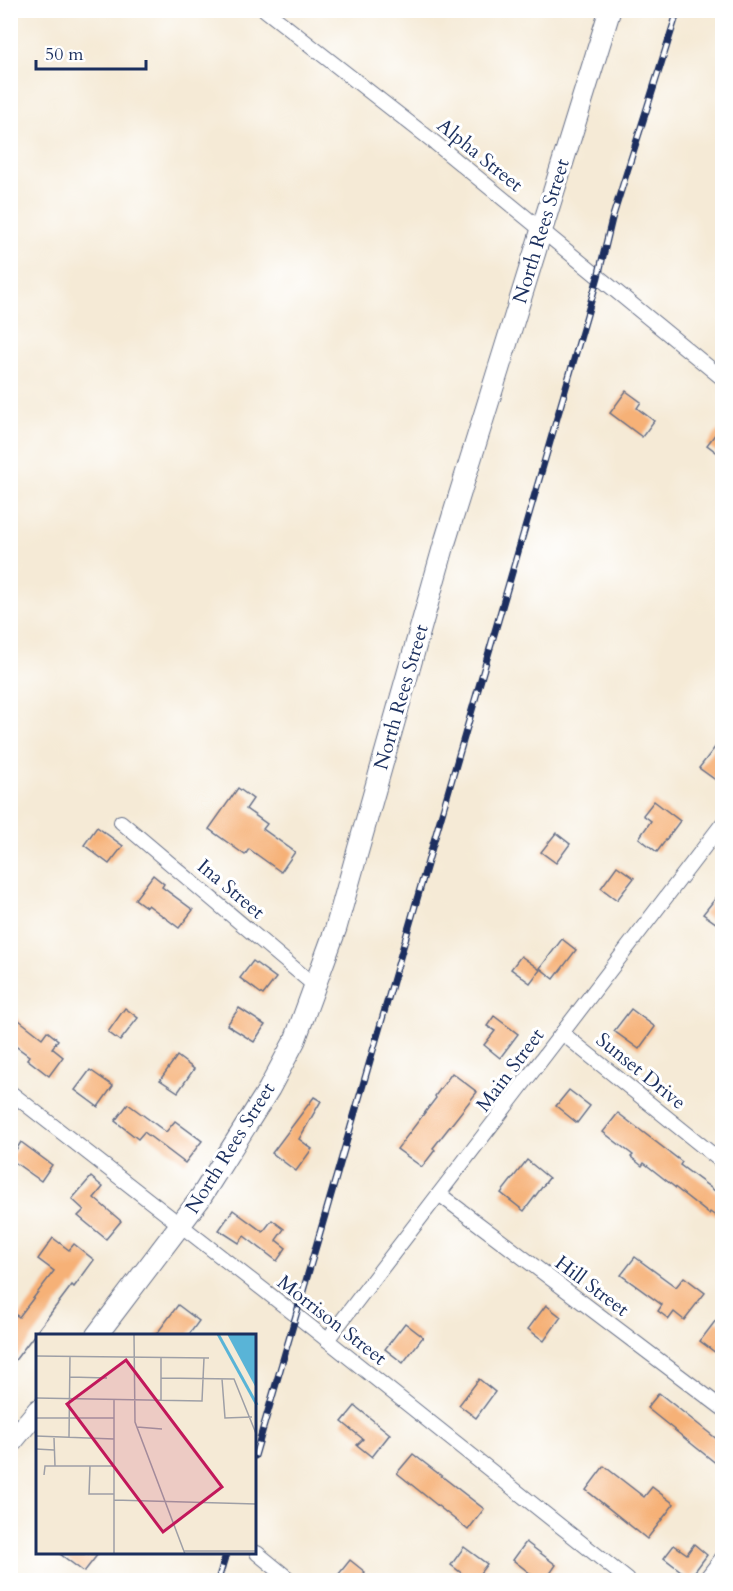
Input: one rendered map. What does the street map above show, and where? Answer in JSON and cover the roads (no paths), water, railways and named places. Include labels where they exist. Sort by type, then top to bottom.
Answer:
[{"type":"main road","name":"North Rees Street","points":[[98,1334],[199,1200],[269,1089],[295,1040],[336,928],[444,545],[609,10]]},
{"type":"main road","points":[[10,1444],[36,1412]]},
{"type":"street","name":"Alpha Street","points":[[265,10],[434,142],[723,378]]},
{"type":"street","name":"Ina Street","points":[[122,822],[315,986]]},
{"type":"street","name":"Main Street","points":[[327,1340],[723,824]]},
{"type":"street","name":"Sunset Drive","points":[[562,1034],[723,1162]]},
{"type":"street","name":"Morrison Street","points":[[10,1092],[327,1340],[628,1581]]},
{"type":"street","name":"Hill Street","points":[[439,1194],[723,1408]]},
{"type":"street","points":[[257,1553],[290,1581]]},
{"type":"street","points":[[705,1581],[723,1558]]},
{"type":"railway","points":[[256,1453],[598,277],[612,219],[678,10]]},
{"type":"railway","points":[[218,1580],[226,1555]]}]
